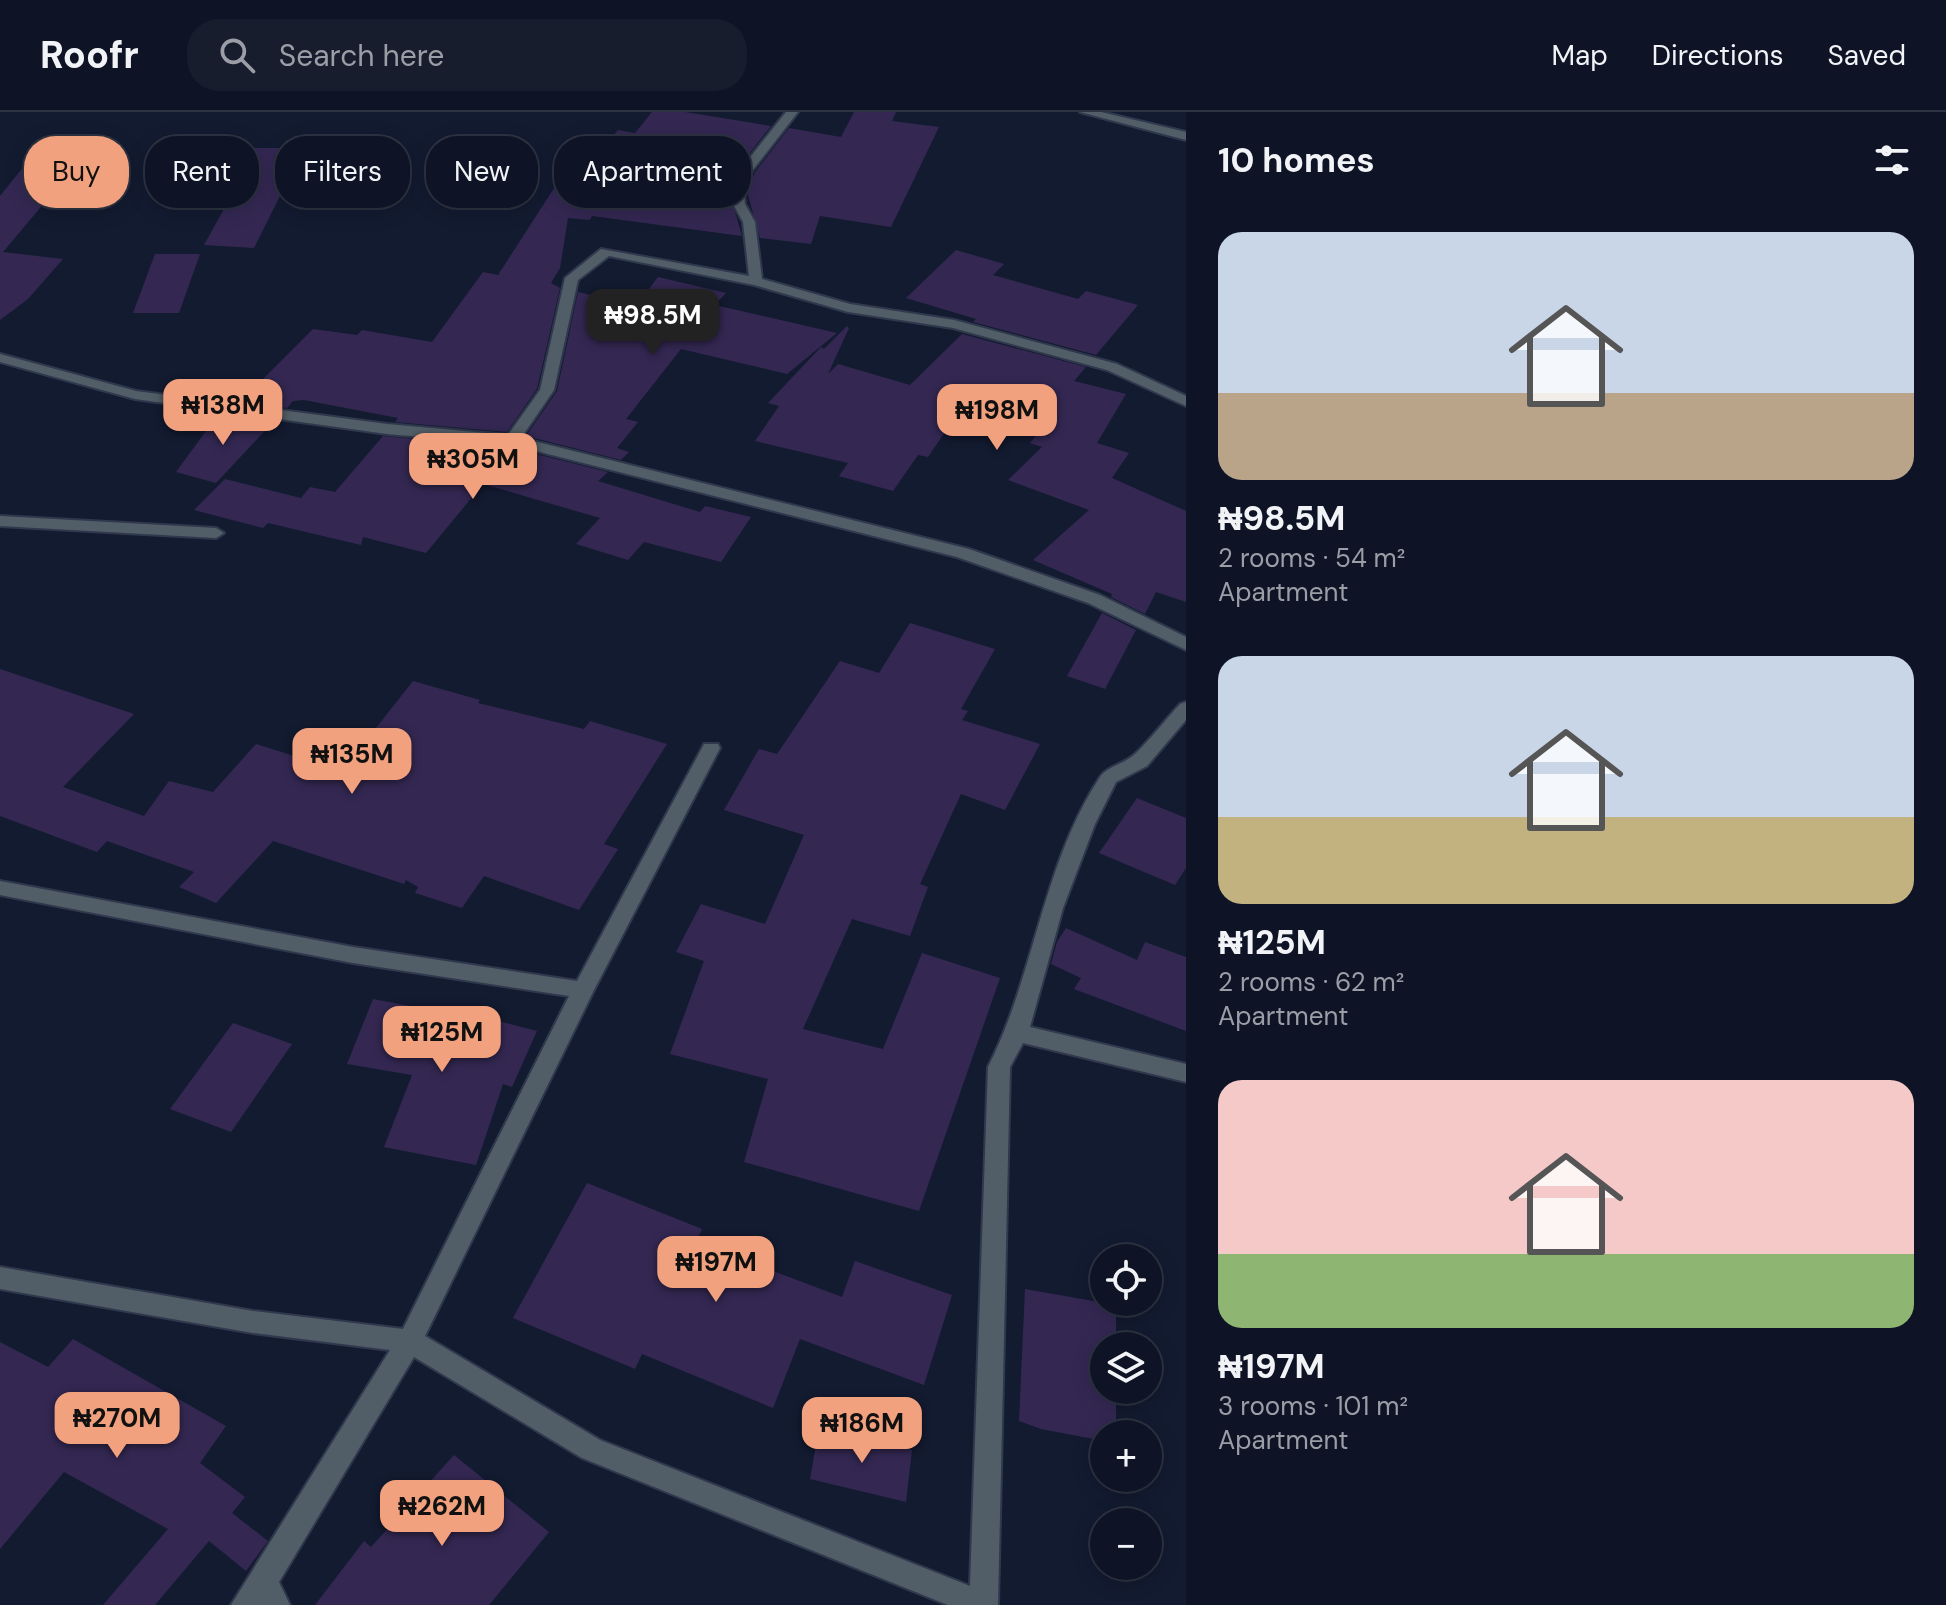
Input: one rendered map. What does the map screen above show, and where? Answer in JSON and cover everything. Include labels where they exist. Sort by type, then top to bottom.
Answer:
[{"type":"street","points":[[756,281],[749,222],[739,204],[738,192],[746,170],[792,112]]},
{"type":"street","points":[[1086,112],[1186,136]]},
{"type":"street","points":[[512,440],[547,390],[572,278],[606,252],[756,281],[848,308],[954,324],[1112,367],[1186,402]]},
{"type":"street","points":[[0,358],[135,395],[387,429],[512,440],[963,553],[1094,599],[1186,644]]},
{"type":"street","points":[[0,521],[216,533]]},
{"type":"street","points":[[0,1278],[253,1322],[410,1341],[591,1449],[984,1605],[999,1067],[1017,1033],[1053,908],[1085,824],[1109,778],[1140,761],[1186,708]]},
{"type":"street","points":[[245,1605],[270,1593],[410,1341],[583,990],[711,748]]},
{"type":"street","points":[[0,888],[353,955],[583,990]]},
{"type":"street","points":[[1017,1033],[1186,1073]]},
{"type":"building","points":[[652,112],[685,112],[771,126],[751,151],[751,136],[613,136],[618,130],[635,133]]},
{"type":"building","points":[[854,112],[896,112],[892,121],[939,127],[891,227],[820,216],[811,244],[760,238],[751,206],[751,182],[755,172],[789,128],[841,137]]},
{"type":"building","points":[[259,148],[275,148],[275,206],[254,248],[204,245],[225,208],[259,208]]},
{"type":"building","points":[[24,166],[24,208],[40,208],[3,252],[63,259],[28,299],[0,320],[0,196]]},
{"type":"building","points":[[554,188],[554,208],[734,208],[742,236],[592,216],[590,220],[568,218],[560,268],[551,283],[560,288],[537,389],[507,432],[395,422],[398,418],[304,400],[293,401],[287,408],[240,402],[313,329],[357,335],[362,330],[432,342],[483,272],[498,275]]},
{"type":"building","points":[[956,250],[1004,264],[993,275],[1078,299],[1086,291],[1138,305],[1096,355],[973,322],[976,319],[906,298]]},
{"type":"building","points":[[155,254],[200,254],[179,313],[133,313]]},
{"type":"building","points":[[658,277],[726,293],[715,305],[837,333],[787,374],[681,349],[626,419],[638,422],[617,448],[629,452],[621,460],[526,436],[557,391],[578,292],[636,306]]},
{"type":"building","points":[[847,326],[849,328],[828,374],[838,364],[910,385],[962,334],[1086,367],[1074,381],[1126,394],[1097,443],[1129,453],[1112,478],[1186,511],[1186,602],[1156,592],[1145,614],[1111,597],[1112,594],[1033,560],[1089,510],[1008,480],[1042,447],[1030,443],[1053,414],[975,388],[928,457],[918,455],[893,491],[839,476],[848,463],[755,441],[779,406],[768,403],[821,347],[824,349]]},
{"type":"building","points":[[227,415],[274,421],[216,483],[176,472],[209,427],[214,428]]},
{"type":"building","points":[[383,436],[512,448],[608,472],[598,481],[700,512],[705,506],[751,517],[721,562],[644,542],[628,560],[576,544],[600,518],[483,484],[426,553],[363,537],[361,545],[268,523],[263,528],[194,510],[225,479],[301,498],[310,487],[335,492]]},
{"type":"building","points":[[1102,613],[1136,630],[1105,689],[1067,676]]},
{"type":"building","points":[[910,623],[995,649],[961,709],[968,711],[962,720],[1040,744],[1005,810],[961,794],[920,884],[928,887],[910,936],[852,919],[803,1029],[883,1049],[922,953],[1000,978],[919,1211],[744,1162],[768,1079],[670,1054],[704,961],[676,952],[701,904],[765,924],[804,835],[724,810],[759,749],[777,754],[840,661],[879,673]]},
{"type":"building","points":[[0,669],[134,714],[63,787],[144,816],[169,781],[213,792],[256,744],[342,771],[413,681],[480,700],[478,703],[584,729],[590,721],[667,744],[604,844],[618,849],[579,910],[484,876],[462,908],[415,893],[418,887],[406,880],[404,884],[273,841],[216,903],[179,887],[194,872],[107,841],[97,852],[0,816]]},
{"type":"building","points":[[1137,798],[1186,818],[1186,868],[1175,885],[1099,853]]},
{"type":"building","points":[[1066,928],[1137,960],[1145,942],[1186,957],[1186,1031],[1074,989],[1081,978],[1051,964],[1057,942]]},
{"type":"building","points":[[373,999],[438,1011],[441,1006],[537,1031],[512,1087],[503,1084],[476,1165],[384,1147],[412,1075],[347,1064]]},
{"type":"building","points":[[233,1023],[292,1044],[231,1132],[170,1109]]},
{"type":"building","points":[[587,1183],[702,1229],[696,1242],[842,1297],[855,1261],[952,1295],[924,1385],[800,1339],[773,1408],[642,1354],[635,1369],[513,1318]]},
{"type":"building","points":[[1025,1289],[1090,1300],[1090,1316],[1116,1316],[1116,1332],[1090,1332],[1090,1404],[1116,1404],[1116,1420],[1090,1420],[1090,1438],[1041,1429],[1019,1421]]},
{"type":"building","points":[[73,1339],[226,1426],[200,1463],[245,1497],[232,1513],[268,1541],[246,1571],[209,1541],[155,1605],[103,1605],[168,1529],[64,1472],[0,1549],[0,1342],[48,1367]]},
{"type":"building","points":[[819,1428],[912,1450],[906,1502],[810,1479]]},
{"type":"building","points":[[454,1455],[549,1532],[489,1605],[315,1605],[364,1541],[371,1547]]}]
